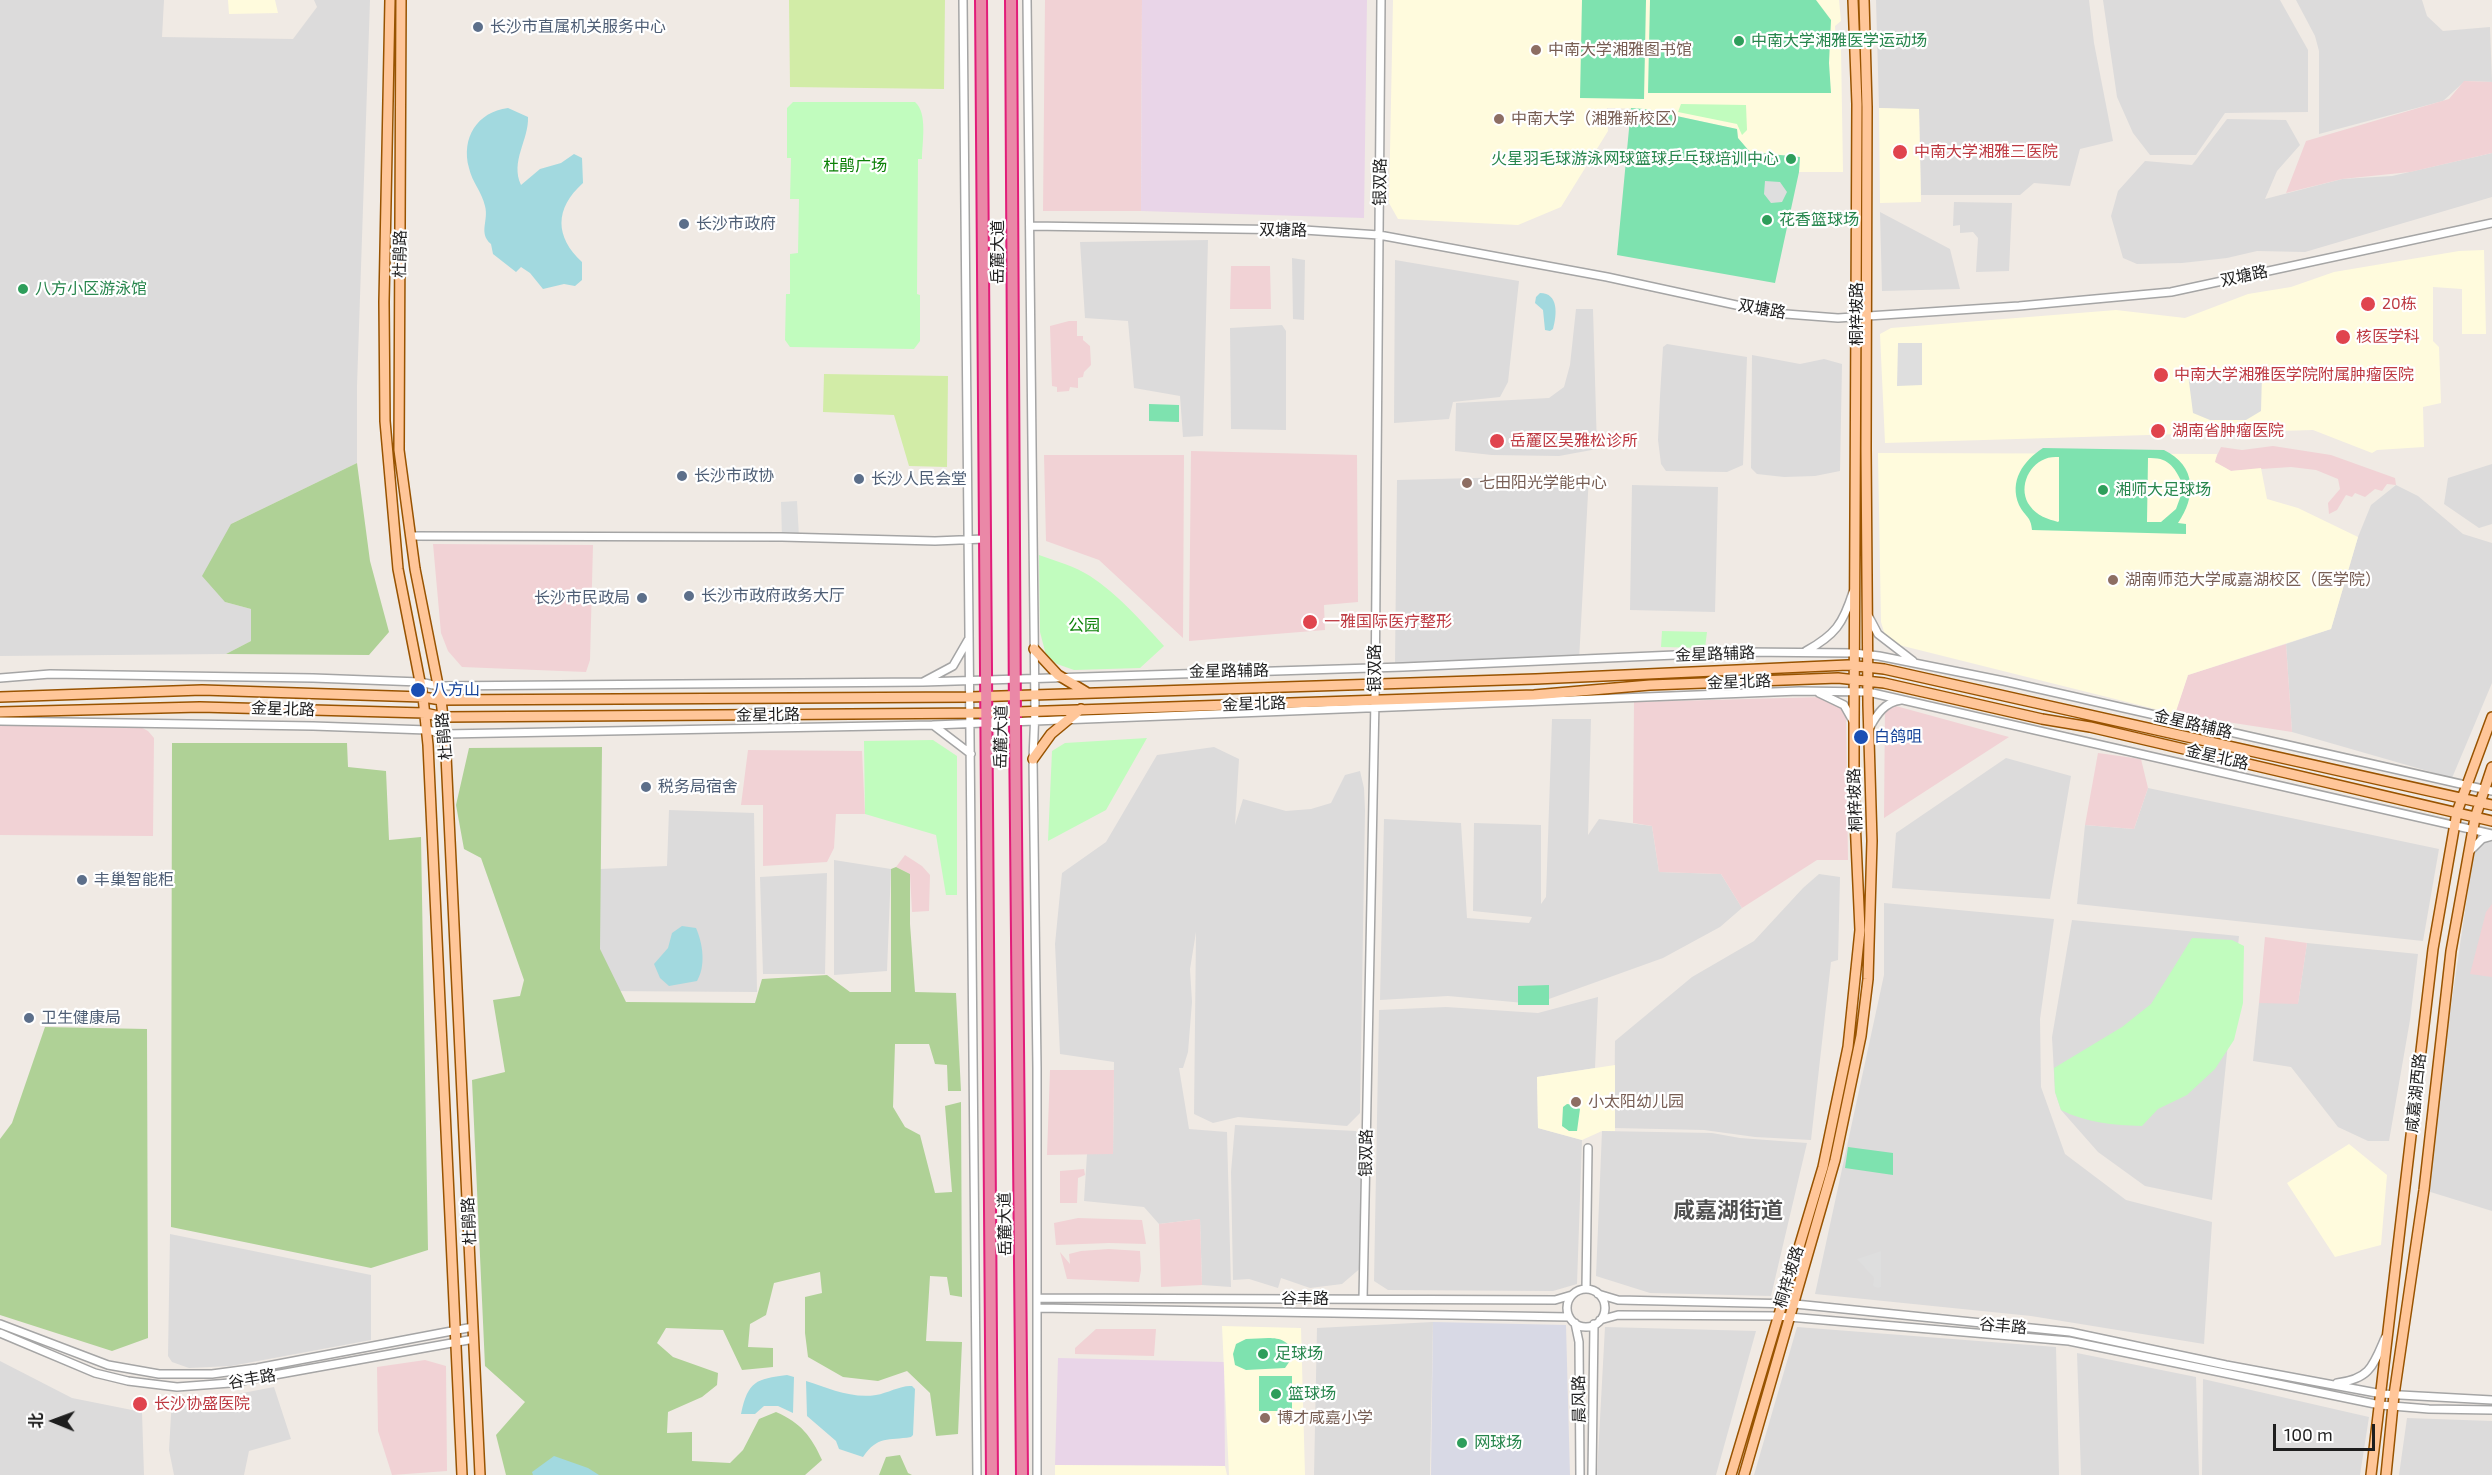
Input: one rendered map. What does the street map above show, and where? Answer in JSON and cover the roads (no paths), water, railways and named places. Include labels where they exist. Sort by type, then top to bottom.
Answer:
[{"type":"highway","name":"岳麓大道","points":[[981,0],[992,1475]]},
{"type":"highway","name":"岳麓大道","points":[[1011,0],[1022,1475]]},
{"type":"main road","name":"杜鹃路","points":[[390,0],[384,302],[385,422],[398,568],[423,697],[427,730],[435,855],[462,1475]]},
{"type":"main road","name":"杜鹃路","points":[[401,0],[399,450],[416,569],[441,700],[445,734],[480,1475]]},
{"type":"main road","name":"桐梓坡路","points":[[1744,1475],[1835,1160],[1861,1036],[1868,979],[1872,841],[1868,729],[1862,316],[1853,0]]},
{"type":"main road","name":"桐梓坡路","points":[[1731,1475],[1823,1167],[1848,1047],[1860,930],[1854,797],[1853,590],[1868,107],[1864,0]]},
{"type":"main road","points":[[1034,649],[1062,677],[1086,692]]},
{"type":"main road","name":"金星北路","points":[[0,697],[202,690],[423,697],[441,700],[970,697],[1854,665],[2462,797],[2492,806]]},
{"type":"main road","name":"金星北路","points":[[0,712],[200,706],[425,713],[443,717],[971,713],[986,718],[1015,717],[1035,710],[1375,704],[1534,695],[1650,685],[1854,679],[1868,680],[2090,727],[2492,821]]},
{"type":"main road","points":[[1033,759],[1051,734],[1081,709]]},
{"type":"main road","name":"咸嘉湖西路","points":[[2371,1475],[2433,949],[2457,812],[2492,717]]},
{"type":"main road","name":"咸嘉湖西路","points":[[2386,1475],[2393,1406],[2398,1396],[2424,1190],[2451,951],[2475,818],[2479,802],[2488,791],[2492,767]]},
{"type":"street","points":[[963,0],[977,1475]]},
{"type":"street","points":[[1027,0],[1035,710],[1033,759],[1038,1298],[1037,1475]]},
{"type":"street","name":"银双路","points":[[1363,1299],[1375,704],[1381,0]]},
{"type":"street","name":"双塘路","points":[[1030,226],[1304,230],[1379,235],[1607,277],[1773,313],[1838,318],[2019,306],[2171,292],[2492,223]]},
{"type":"street","points":[[412,536],[984,539]]},
{"type":"street","points":[[1805,652],[1833,634],[1846,614],[1853,590]]},
{"type":"street","points":[[1868,615],[1878,634],[1898,651],[1918,663]]},
{"type":"street","points":[[923,682],[953,666],[969,638]]},
{"type":"street","name":"金星路辅路","points":[[0,678],[50,674],[420,682],[438,686],[923,682],[1805,652],[1854,653],[1918,663],[2004,681],[2488,791]]},
{"type":"street","points":[[1814,691],[1844,705],[1854,723]]},
{"type":"street","points":[[1015,717],[1035,721],[1375,704],[1814,691],[1868,692],[2492,835]]},
{"type":"street","points":[[1868,729],[1877,714],[1886,706],[1894,701],[1903,700]]},
{"type":"street","points":[[0,721],[313,726],[427,730],[445,734],[971,724],[986,718]]},
{"type":"street","points":[[933,725],[970,754]]},
{"type":"street","points":[[2469,852],[2482,839],[2492,835]]},
{"type":"street","points":[[1586,1289],[1588,1148]]},
{"type":"street","points":[[1586,1289],[1598,1294],[1604,1310],[1597,1322],[1584,1326],[1572,1320],[1567,1305],[1572,1295],[1586,1289]]},
{"type":"street","name":"谷丰路","points":[[1598,1294],[1618,1300],[1795,1304],[2070,1332],[2382,1394],[2492,1400]]},
{"type":"street","name":"谷丰路","points":[[1038,1298],[1555,1300],[1572,1295]]},
{"type":"street","name":"谷丰路","points":[[1038,1308],[1554,1315],[1572,1320]]},
{"type":"street","name":"谷丰路","points":[[1597,1322],[1618,1315],[1777,1316],[2068,1341],[2380,1405],[2429,1409],[2492,1410]]},
{"type":"street","name":"晨风路","points":[[1572,1320],[1579,1342],[1580,1475]]},
{"type":"street","name":"晨风路","points":[[1592,1475],[1597,1322]]},
{"type":"street","name":"谷丰路","points":[[0,1324],[108,1365],[159,1374],[212,1374],[258,1368],[474,1328]]},
{"type":"street","points":[[2328,1384],[2357,1380],[2367,1374],[2390,1328]]},
{"type":"street","name":"谷丰路","points":[[0,1333],[95,1372],[128,1381],[177,1387],[230,1383],[474,1339]]},
{"type":"water","points":[[508,108],[528,117],[518,167],[521,185],[540,169],[561,163],[574,154],[582,158],[583,183],[567,203],[562,223],[567,243],[582,262],[582,280],[575,286],[564,284],[543,289],[530,273],[521,267],[516,272],[493,254],[491,244],[485,236],[485,206],[470,173],[467,147],[474,128],[480,121],[497,110]]},
{"type":"water","points":[[1540,293],[1546,294],[1554,301],[1556,311],[1553,329],[1550,331],[1545,330],[1543,310],[1535,303]]},
{"type":"water","points":[[682,926],[696,928],[702,948],[702,969],[697,981],[669,986],[660,978],[654,964],[668,948],[672,933]]},
{"type":"water","points":[[787,1375],[794,1377],[793,1413],[778,1406],[764,1406],[755,1414],[741,1414],[750,1388],[761,1380]]},
{"type":"water","points":[[806,1381],[840,1392],[867,1396],[912,1386],[915,1389],[913,1435],[879,1442],[863,1457],[839,1449],[836,1441],[807,1416]]},
{"type":"water","points":[[554,1456],[588,1468],[599,1475],[533,1475],[532,1472]]},
{"type":"place","name":"长沙市直属机关服务中心","points":[[478,27]]},
{"type":"place","name":"中南大学湘雅医学运动场","points":[[1739,41]]},
{"type":"place","name":"中南大学湘雅图书馆","points":[[1536,50]]},
{"type":"place","name":"中南大学（湘雅新校区）","points":[[1499,119]]},
{"type":"place","name":"中南大学湘雅三医院","points":[[1900,152]]},
{"type":"place","name":"火星羽毛球游泳网球篮球乒乓球培训中心","points":[[1791,159]]},
{"type":"place","name":"花香篮球场","points":[[1767,220]]},
{"type":"place","name":"长沙市政府","points":[[684,224]]},
{"type":"place","name":"八方小区游泳馆","points":[[23,289]]},
{"type":"place","name":"20栋","points":[[2368,304]]},
{"type":"place","name":"核医学科","points":[[2343,337]]},
{"type":"place","name":"中南大学湘雅医学院附属肿瘤医院","points":[[2161,375]]},
{"type":"place","name":"湖南省肿瘤医院","points":[[2158,431]]},
{"type":"place","name":"岳麓区吴雅松诊所","points":[[1497,441]]},
{"type":"place","name":"长沙市政协","points":[[682,476]]},
{"type":"place","name":"长沙人民会堂","points":[[859,479]]},
{"type":"place","name":"七田阳光学能中心","points":[[1467,483]]},
{"type":"place","name":"湘师大足球场","points":[[2103,490]]},
{"type":"place","name":"湖南师范大学咸嘉湖校区（医学院）","points":[[2113,580]]},
{"type":"place","name":"长沙市政府政务大厅","points":[[689,596]]},
{"type":"place","name":"长沙市民政局","points":[[642,598]]},
{"type":"place","name":"一雅国际医疗整形","points":[[1310,622]]},
{"type":"place","name":"八方山","points":[[418,690]]},
{"type":"place","name":"白鸽咀","points":[[1861,737]]},
{"type":"place","name":"税务局宿舍","points":[[646,787]]},
{"type":"place","name":"丰巢智能柜","points":[[82,880]]},
{"type":"place","name":"卫生健康局","points":[[29,1018]]},
{"type":"place","name":"小太阳幼儿园","points":[[1576,1102]]},
{"type":"place","name":"足球场","points":[[1263,1354]]},
{"type":"place","name":"篮球场","points":[[1276,1394]]},
{"type":"place","name":"长沙协盛医院","points":[[140,1404]]},
{"type":"place","name":"博才咸嘉小学","points":[[1265,1418]]},
{"type":"place","name":"网球场","points":[[1462,1443]]},
{"type":"district","name":"咸嘉湖街道","points":[[1728,1211]]},
{"type":"park label","name":"杜鹃广场","points":[[855,166]]},
{"type":"park label","name":"公园","points":[[1084,626]]}]
